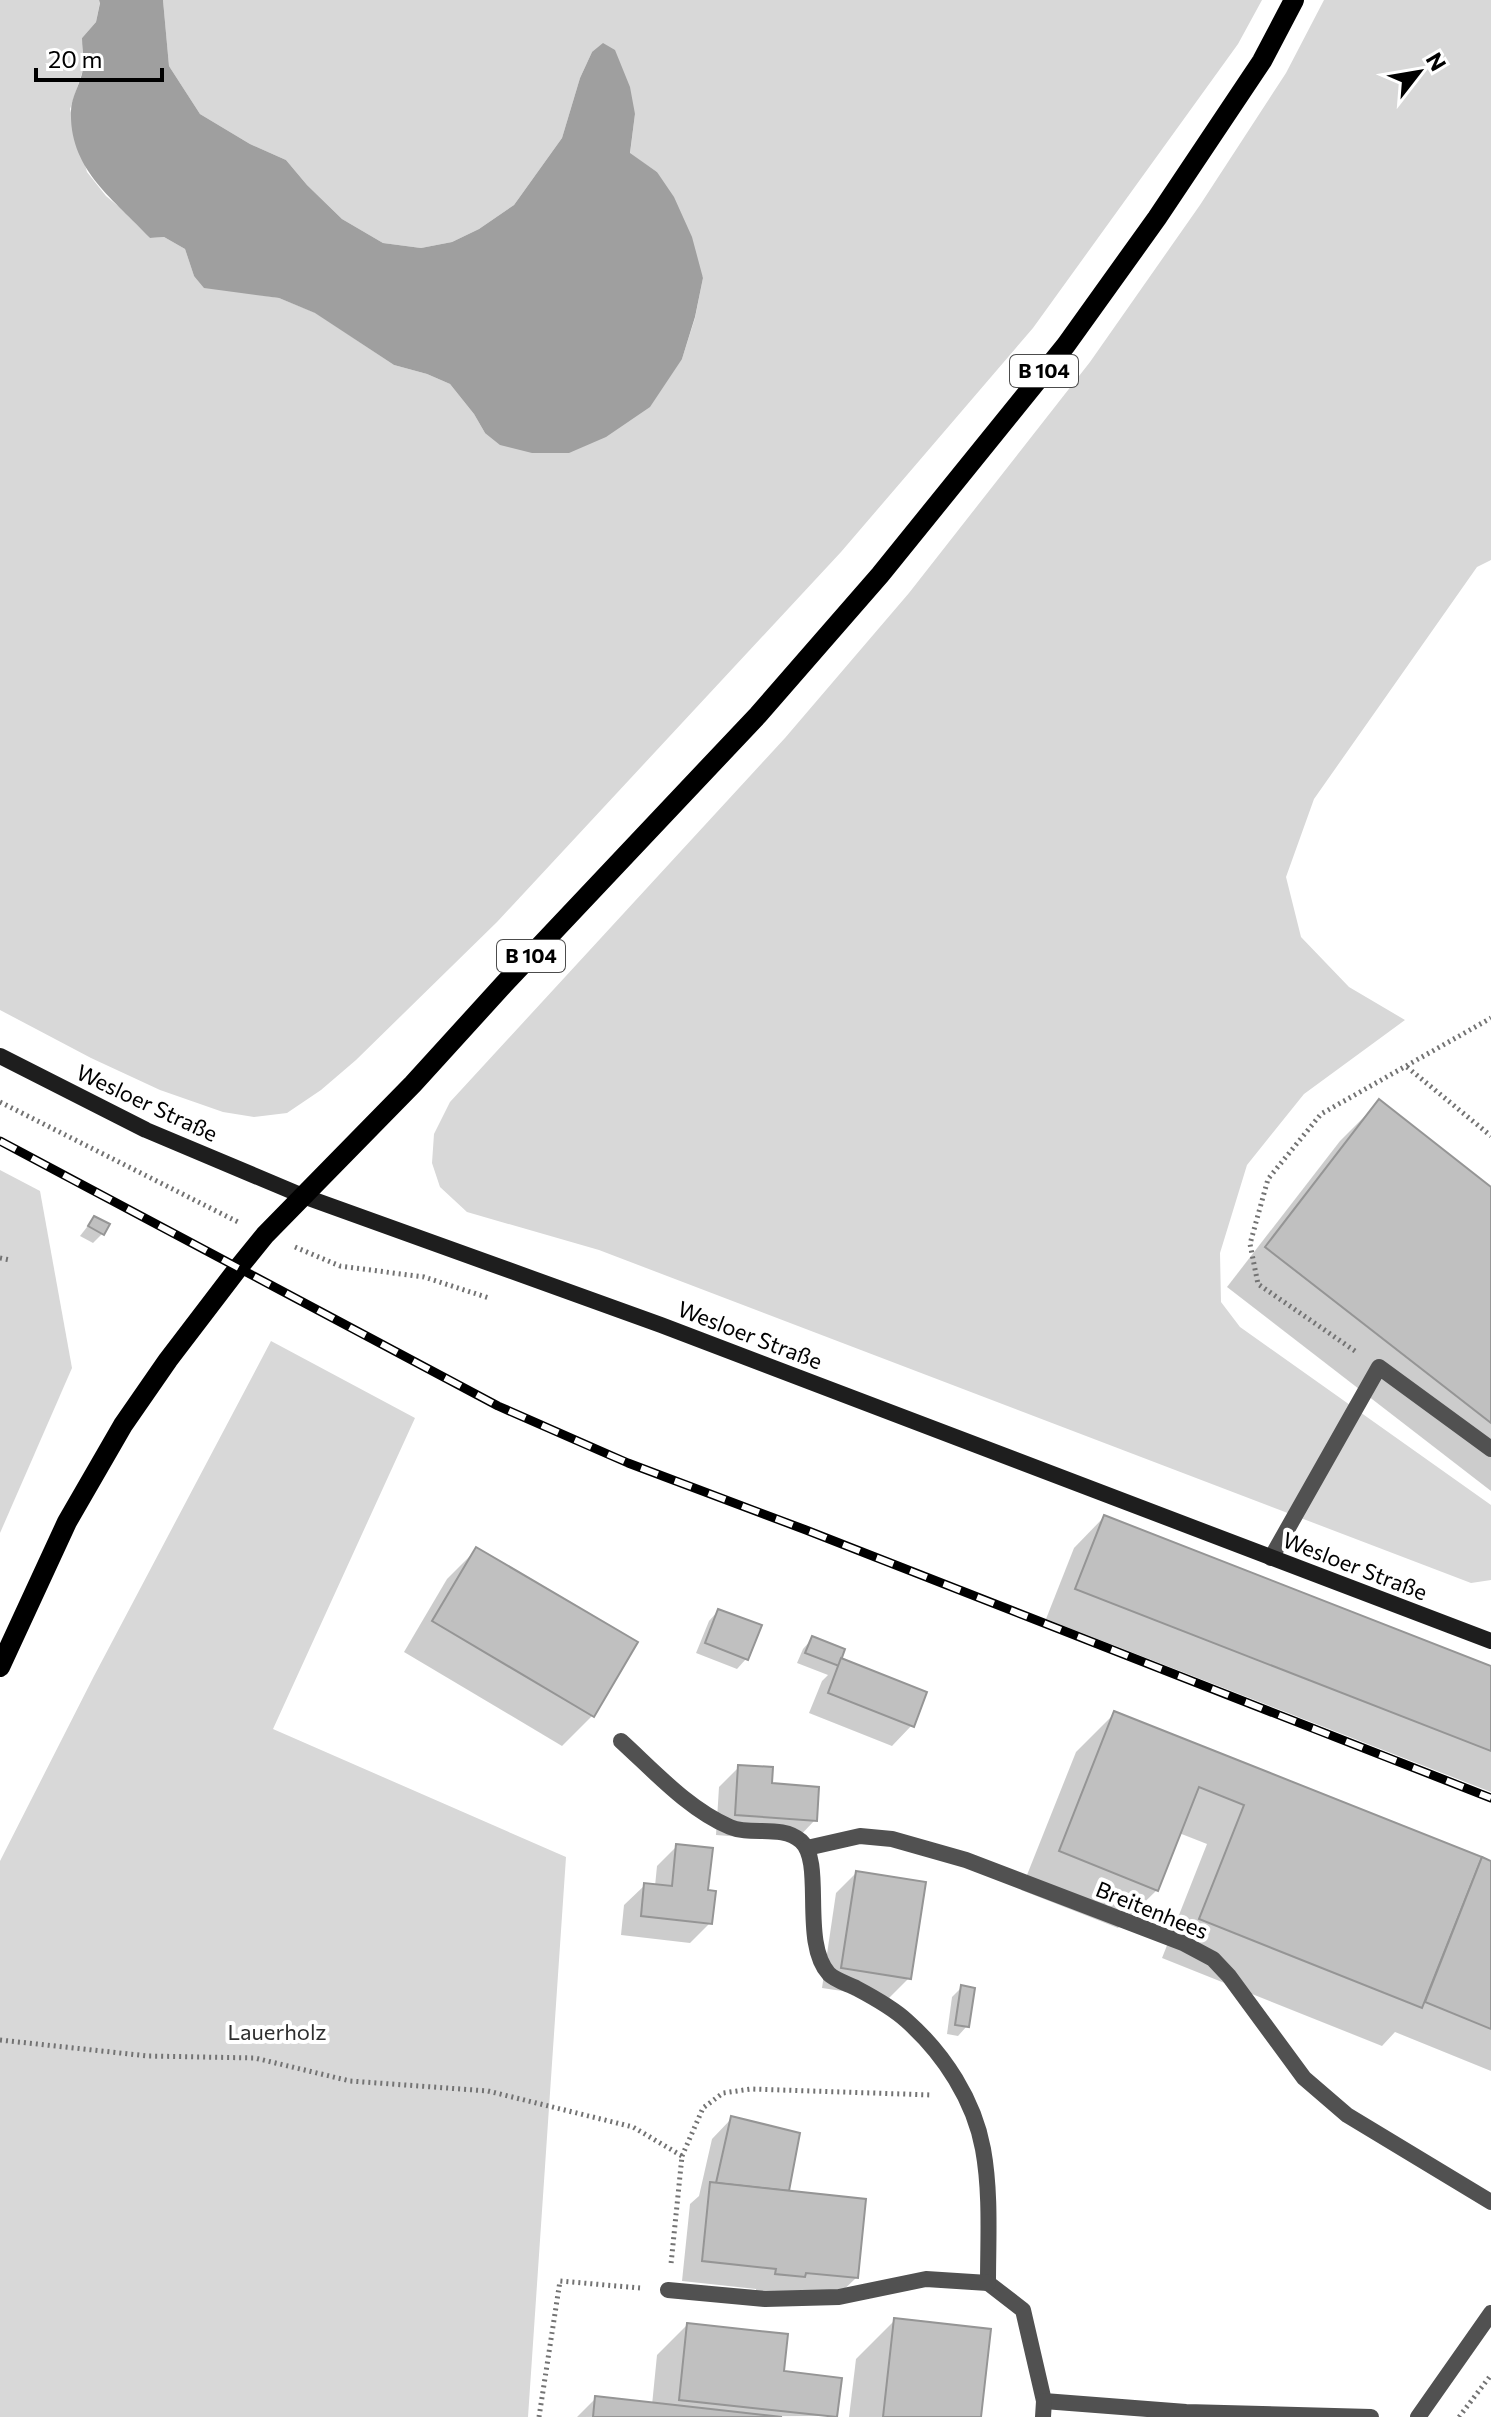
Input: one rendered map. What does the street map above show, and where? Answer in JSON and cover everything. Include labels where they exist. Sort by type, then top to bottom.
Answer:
[{"type":"main road","name":"B 104","points":[[0,1667],[67,1522],[123,1425],[168,1360],[265,1235],[413,1084],[643,840],[880,575],[1066,345],[1157,218],[1262,61],[1294,0]]},
{"type":"street","name":"Wesloer Straße","points":[[0,1056],[146,1130],[303,1196],[661,1325],[1491,1641]]},
{"type":"street","points":[[1271,1558],[1379,1367],[1491,1449]]},
{"type":"street","points":[[621,1741],[699,1810],[733,1828],[773,1831],[798,1838],[807,1848],[811,1862],[816,1948],[830,1974],[906,2020],[942,2057],[965,2096],[983,2149],[988,2206],[988,2283]]},
{"type":"street","name":"Breitenhees","points":[[807,1848],[860,1836],[892,1839],[966,1860],[1183,1943],[1213,1959],[1304,2078],[1347,2115],[1491,2202]]},
{"type":"street","points":[[668,2290],[765,2299],[839,2297],[926,2279],[988,2283],[1023,2310],[1043,2409],[1371,2417]]},
{"type":"street","points":[[1418,2417],[1491,2313]]},
{"type":"path","points":[[1379,1367],[1258,1284],[1250,1244],[1268,1179],[1321,1114],[1491,1018]]},
{"type":"path","points":[[1407,1067],[1491,1136]]},
{"type":"path","points":[[0,1102],[265,1235]]},
{"type":"path","points":[[0,1258],[10,1260]]},
{"type":"path","points":[[0,2040],[148,2056],[255,2058],[350,2081],[488,2091],[633,2127],[682,2156]]},
{"type":"path","points":[[539,2417],[560,2281],[668,2290],[682,2156],[703,2108],[723,2093],[751,2089],[965,2096]]},
{"type":"path","points":[[1459,2417],[1491,2375]]},
{"type":"green space","points":[[0,0],[99,0],[96,22],[82,38],[83,70],[70,109],[87,172],[106,196],[150,238],[164,237],[185,249],[194,276],[235,291],[279,298],[316,313],[394,365],[450,384],[485,433],[682,359],[695,318],[703,278],[657,172],[630,154],[635,114],[592,52],[580,78],[562,138],[514,205],[479,229],[452,242],[421,248],[383,243],[342,219],[286,160],[250,144],[200,114],[169,66],[163,0],[1262,0],[1238,44],[1033,328],[841,552],[497,922],[356,1060],[321,1090],[287,1113],[254,1117],[223,1112],[160,1090],[0,1010]]},
{"type":"green space","points":[[1324,0],[1491,0],[1491,560],[1477,567],[1314,799],[1286,877],[1301,937],[1349,987],[1405,1020],[1304,1094],[1247,1165],[1220,1253],[1221,1302],[1240,1327],[1491,1505],[1491,1580],[1471,1583],[599,1250],[467,1212],[440,1187],[432,1163],[434,1134],[450,1102],[785,738],[909,593],[1090,362],[1200,205],[1286,73]]},
{"type":"green space","points":[[0,1170],[40,1191],[72,1368],[0,1533]]},
{"type":"green space","name":"Lauerholz","points":[[271,1341],[415,1418],[273,1729],[566,1857],[528,2417],[0,2417],[0,1861]]},
{"type":"shaded area","points":[[99,0],[163,0],[169,66],[200,114],[250,144],[286,160],[342,219],[383,243],[421,248],[452,242],[479,229],[514,205],[562,138],[580,78],[592,52],[603,43],[615,50],[630,87],[635,114],[630,153],[657,172],[674,197],[692,237],[703,278],[682,359],[650,407],[606,437],[569,453],[532,453],[500,445],[485,433],[450,384],[394,365],[315,313],[279,298],[204,288],[194,276],[185,249],[164,237],[150,238],[96,182],[77,150],[72,132],[71,106],[83,69],[82,38],[96,22]]},
{"type":"building","points":[[1379,1099],[1491,1187],[1491,1423],[1265,1247]]},
{"type":"building","points":[[94,1216],[110,1224],[104,1235],[88,1226]]},
{"type":"building","points":[[1104,1515],[1491,1666],[1491,1751],[1075,1589]]},
{"type":"building","points":[[476,1547],[638,1642],[594,1717],[432,1621]]},
{"type":"building","points":[[718,1609],[762,1625],[748,1660],[705,1643]]},
{"type":"building","points":[[812,1636],[845,1649],[839,1666],[805,1653]]},
{"type":"building","points":[[841,1658],[927,1692],[914,1727],[828,1693]]},
{"type":"building","points":[[1114,1711],[1482,1857],[1422,2008],[1199,1919],[1244,1805],[1199,1787],[1158,1891],[1059,1851]]},
{"type":"building","points":[[738,1765],[773,1767],[772,1783],[819,1787],[817,1821],[735,1815]]},
{"type":"building","points":[[676,1844],[713,1848],[708,1890],[716,1891],[712,1924],[641,1916],[644,1883],[672,1886]]},
{"type":"building","points":[[1482,1857],[1491,1861],[1491,2029],[1425,2002]]},
{"type":"building","points":[[856,1871],[926,1882],[911,1979],[841,1968]]},
{"type":"building","points":[[961,1985],[975,1988],[969,2027],[955,2025]]},
{"type":"building","points":[[731,2116],[800,2133],[789,2191],[716,2183]]},
{"type":"building","points":[[710,2182],[866,2199],[858,2278],[806,2273],[805,2277],[775,2274],[776,2269],[702,2261]]},
{"type":"building","points":[[894,2318],[991,2329],[981,2417],[883,2417]]},
{"type":"building","points":[[687,2323],[788,2334],[784,2371],[842,2378],[837,2417],[679,2400]]},
{"type":"building","points":[[595,2396],[782,2417],[593,2417]]},
{"type":"railway","points":[[0,1141],[498,1406],[628,1463],[1491,1798]]}]
